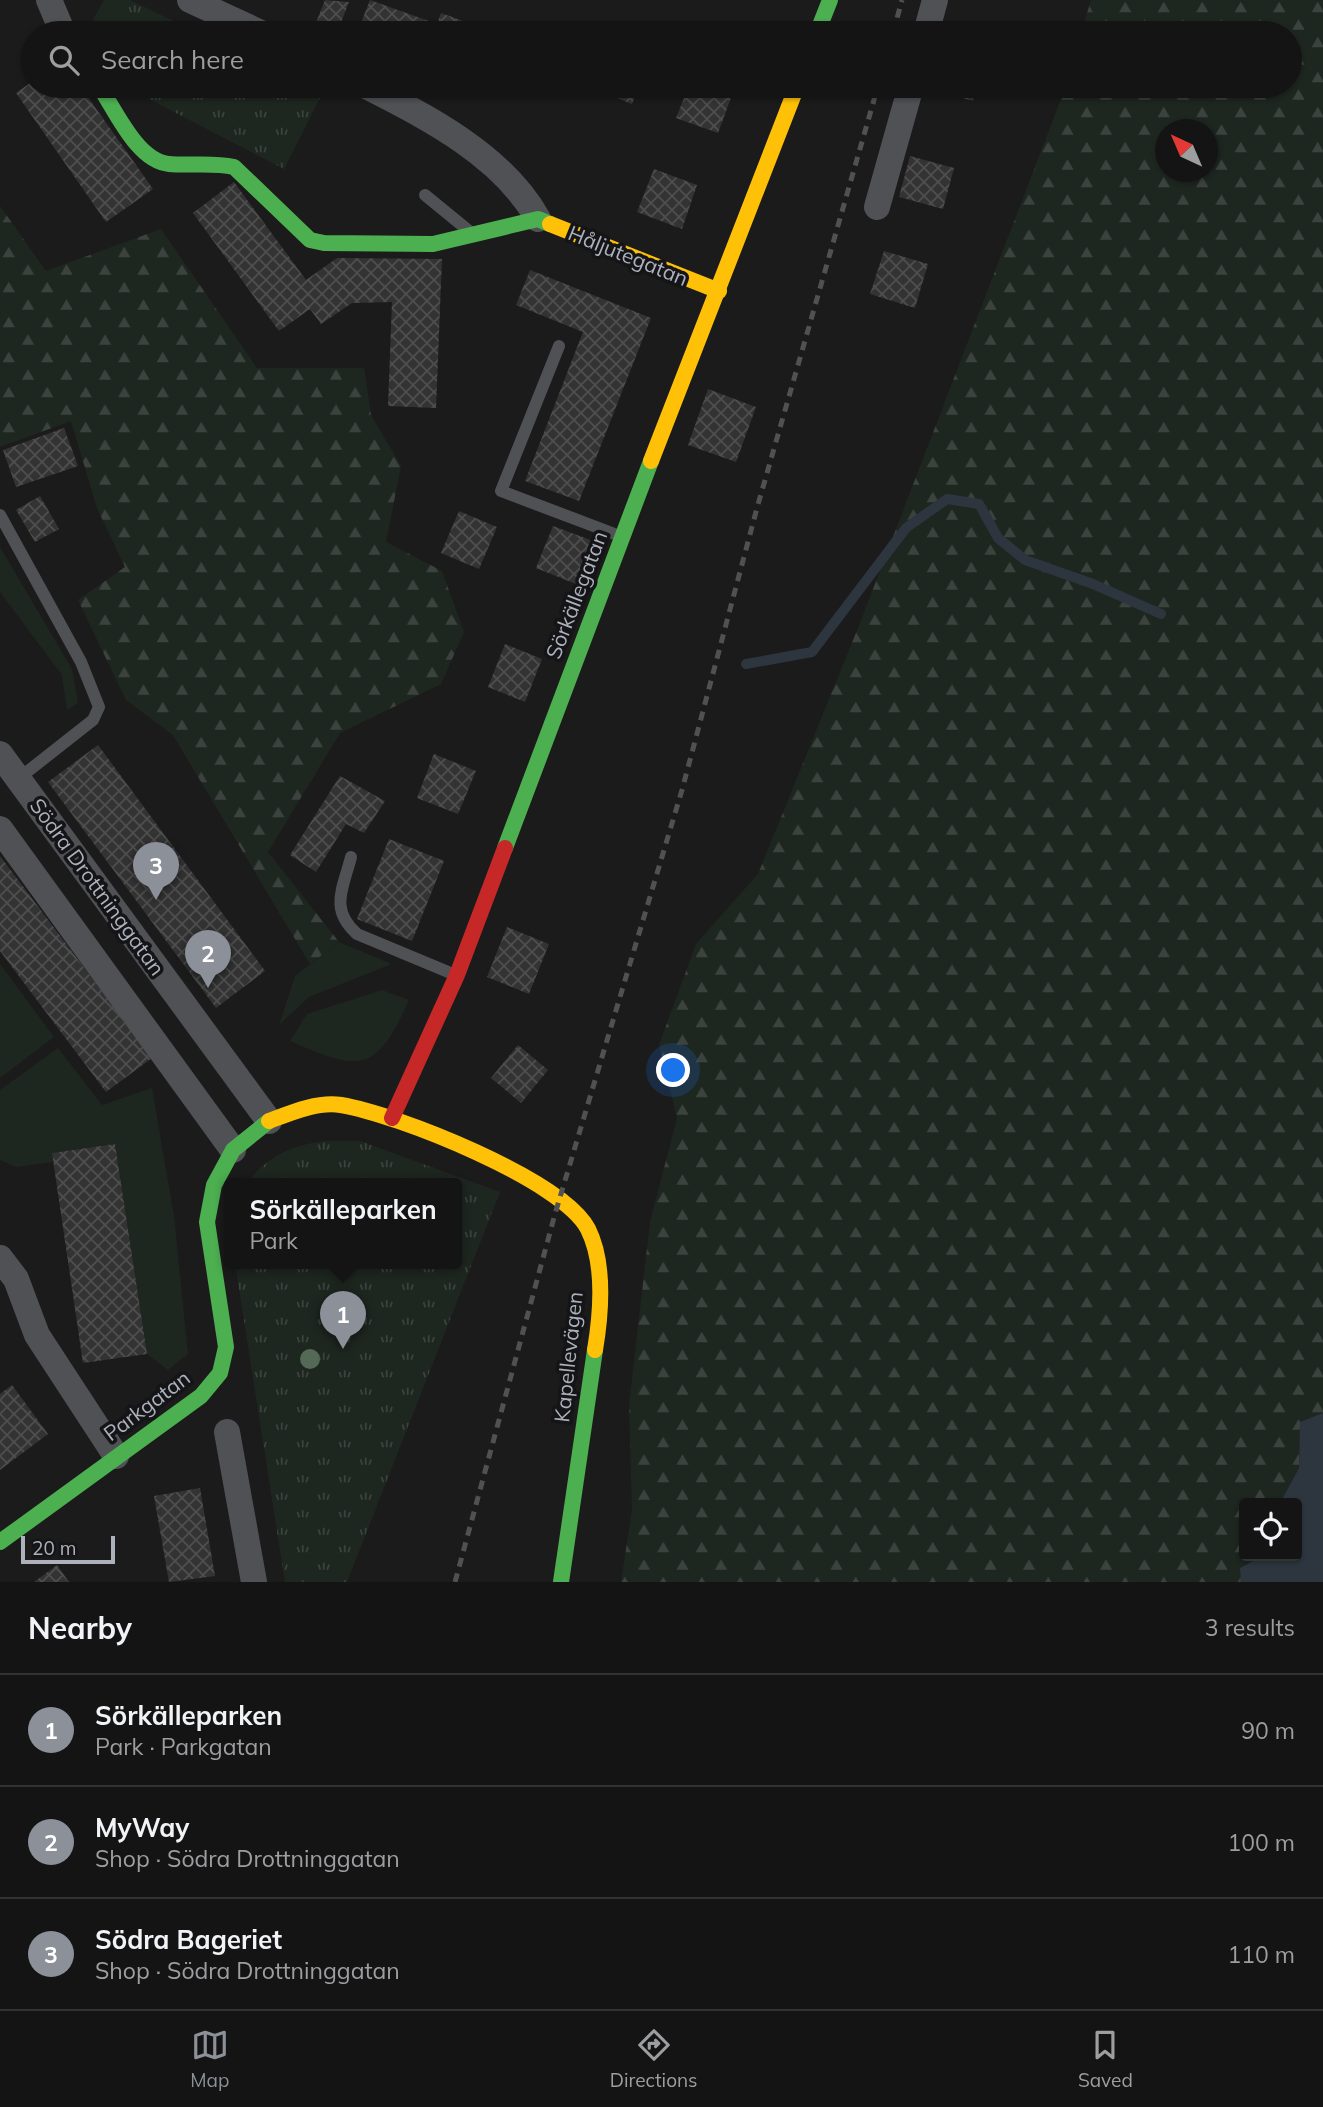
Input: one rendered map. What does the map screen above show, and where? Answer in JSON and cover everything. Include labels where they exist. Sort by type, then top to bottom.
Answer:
[{"type":"street","points":[[49,0],[58,21]]},
{"type":"street","points":[[190,0],[235,21]]},
{"type":"street","points":[[822,21],[830,0]]},
{"type":"street","points":[[929,21],[935,0]]},
{"type":"street","points":[[107,98],[142,149],[155,161],[170,164],[217,163],[234,167],[310,240],[324,243],[433,243],[538,219],[524,193],[474,149],[387,98]]},
{"type":"street","name":"Sörkällegatan","points":[[392,1118],[457,975],[622,537],[792,98]]},
{"type":"street","points":[[877,207],[908,98]]},
{"type":"street","name":"Håljutegatan","points":[[538,219],[719,291]]},
{"type":"street","name":"Södra Drottninggatan","points":[[0,754],[269,1121]]},
{"type":"street","name":"Södra Drottninggatan","points":[[0,829],[233,1150]]},
{"type":"street","name":"Parkgatan","points":[[0,1542],[201,1396],[220,1373],[226,1347],[207,1222],[214,1185],[233,1150],[269,1121],[302,1110],[338,1104],[392,1118],[480,1152]]},
{"type":"street","name":"Kapellevägen","points":[[480,1152],[570,1206],[588,1229],[599,1274],[597,1338],[561,1582]]},
{"type":"street","points":[[0,1258],[16,1279],[37,1335],[116,1456]]},
{"type":"street","points":[[227,1432],[254,1582]]},
{"type":"lane","points":[[425,195],[472,233]]},
{"type":"lane","points":[[559,346],[501,491],[622,537]]},
{"type":"lane","points":[[0,515],[80,662],[99,707],[93,720],[18,779]]},
{"type":"lane","points":[[351,858],[339,909],[344,923],[357,934],[457,975]]},
{"type":"green space","points":[[104,0],[130,0],[173,21],[93,21]]},
{"type":"green space","points":[[1091,0],[1323,0],[1323,1413],[1300,1423],[1299,1468],[1283,1498],[1239,1498],[1239,1561],[1253,1561],[1240,1568],[1241,1582],[621,1582],[632,1510],[629,1406],[650,1222],[677,1118],[659,1045],[696,944],[758,874],[860,623],[1061,98],[1302,98],[1302,21],[1085,21]]},
{"type":"green space","points":[[147,98],[320,98],[284,169]]},
{"type":"green space","points":[[0,206],[46,271],[161,229],[257,368],[364,368],[371,415],[401,466],[386,542],[442,571],[464,632],[441,684],[340,733],[268,852],[339,942],[310,964],[173,735],[126,700],[78,600],[125,567],[97,508],[71,421],[0,447]]},
{"type":"green space","points":[[0,547],[72,669],[78,703],[67,710],[62,675],[0,592]]},
{"type":"green space","points":[[339,942],[392,964],[309,997],[279,1025],[295,976]]},
{"type":"green space","points":[[0,964],[54,1037],[0,1078]]},
{"type":"green space","points":[[382,990],[409,1000],[397,1025],[375,1054],[363,1060],[349,1061],[333,1058],[290,1041],[307,1014]]},
{"type":"green space","points":[[58,1048],[102,1105],[152,1088],[174,1216],[188,1354],[168,1370],[147,1354],[115,1144],[52,1153],[53,1162],[16,1167],[0,1160],[0,1090]]},
{"type":"green space","points":[[327,1141],[360,1141],[462,1178],[252,1178],[273,1158],[304,1145]]},
{"type":"green space","points":[[462,1178],[500,1192],[347,1582],[285,1582],[236,1269],[462,1269]]},
{"type":"shaded area","points":[[1323,1413],[1323,1582],[1241,1582],[1240,1568],[1253,1561],[1302,1561],[1302,1498],[1283,1498],[1299,1468],[1300,1422]]},
{"type":"building","points":[[325,0],[349,2],[342,21],[317,21]]},
{"type":"building","points":[[370,0],[429,21],[362,21]]},
{"type":"building","points":[[441,13],[463,21],[438,21]]},
{"type":"building","points":[[21,89],[21,98],[89,98],[153,189],[106,222],[16,93]]},
{"type":"building","points":[[617,98],[634,98],[632,104]]},
{"type":"building","points":[[684,98],[731,98],[718,133],[676,118]]},
{"type":"building","points":[[910,156],[954,168],[943,209],[899,197]]},
{"type":"building","points":[[654,169],[697,185],[682,229],[637,212]]},
{"type":"building","points":[[234,182],[306,280],[337,258],[442,259],[436,408],[388,406],[392,302],[352,303],[321,324],[310,309],[279,331],[193,213]]},
{"type":"building","points":[[884,251],[928,264],[915,308],[870,294]]},
{"type":"building","points":[[530,270],[651,318],[579,501],[525,481],[583,332],[516,305]]},
{"type":"building","points":[[708,389],[756,407],[736,462],[688,445]]},
{"type":"building","points":[[64,428],[78,466],[16,487],[3,450]]},
{"type":"building","points":[[40,496],[59,529],[35,542],[16,510]]},
{"type":"building","points":[[459,511],[497,527],[479,569],[441,553]]},
{"type":"building","points":[[553,526],[593,541],[576,584],[536,568]]},
{"type":"building","points":[[505,644],[542,659],[525,702],[488,687]]},
{"type":"building","points":[[98,745],[265,971],[216,1008],[48,782]]},
{"type":"building","points":[[434,754],[476,771],[458,814],[417,798]]},
{"type":"building","points":[[340,776],[385,801],[364,833],[346,824],[316,872],[290,855]]},
{"type":"building","points":[[389,839],[444,861],[412,941],[357,919]]},
{"type":"building","points":[[0,856],[152,1058],[106,1092],[0,951]]},
{"type":"building","points":[[507,927],[549,944],[529,994],[487,977]]},
{"type":"building","points":[[518,1045],[548,1070],[521,1103],[491,1078]]},
{"type":"building","points":[[115,1144],[147,1354],[83,1363],[52,1153]]},
{"type":"building","points":[[12,1385],[48,1434],[0,1470],[0,1394]]},
{"type":"building","points":[[200,1488],[215,1576],[169,1582],[154,1496]]},
{"type":"building","points":[[57,1565],[69,1582],[34,1582]]},
{"type":"waterway","points":[[746,664],[812,652],[906,528],[947,499],[979,504],[998,538],[1025,560],[1093,584],[1161,614]]},
{"type":"railway","points":[[896,21],[902,0]]},
{"type":"railway","points":[[455,1582],[555,1214],[682,790],[757,508],[875,98]]},
{"type":"traffic: fast","points":[[822,21],[830,0]]},
{"type":"traffic: fast","points":[[106,98],[128,133],[147,154],[169,164],[234,167],[310,240],[324,243],[433,244],[538,219],[550,224]]},
{"type":"traffic: fast","points":[[505,848],[651,461]]},
{"type":"traffic: fast","points":[[0,1542],[201,1396],[220,1373],[226,1347],[207,1222],[214,1185],[233,1150],[269,1121]]},
{"type":"traffic: fast","points":[[561,1582],[595,1350]]},
{"type":"traffic: slow","points":[[651,461],[792,98]]},
{"type":"traffic: slow","points":[[550,224],[719,291]]},
{"type":"traffic: slow","points":[[269,1121],[304,1108],[332,1104],[366,1111],[437,1135],[476,1152],[547,1190],[572,1210],[588,1229],[593,1242],[600,1289],[595,1350]]},
{"type":"traffic: jam","points":[[392,1118],[457,975],[505,848]]},
{"type":"place","name":"Södra Bageriet","points":[[156,900]]},
{"type":"place","name":"MyWay","points":[[208,988]]},
{"type":"place","name":"Sörkälleparken","points":[[343,1349]]}]
